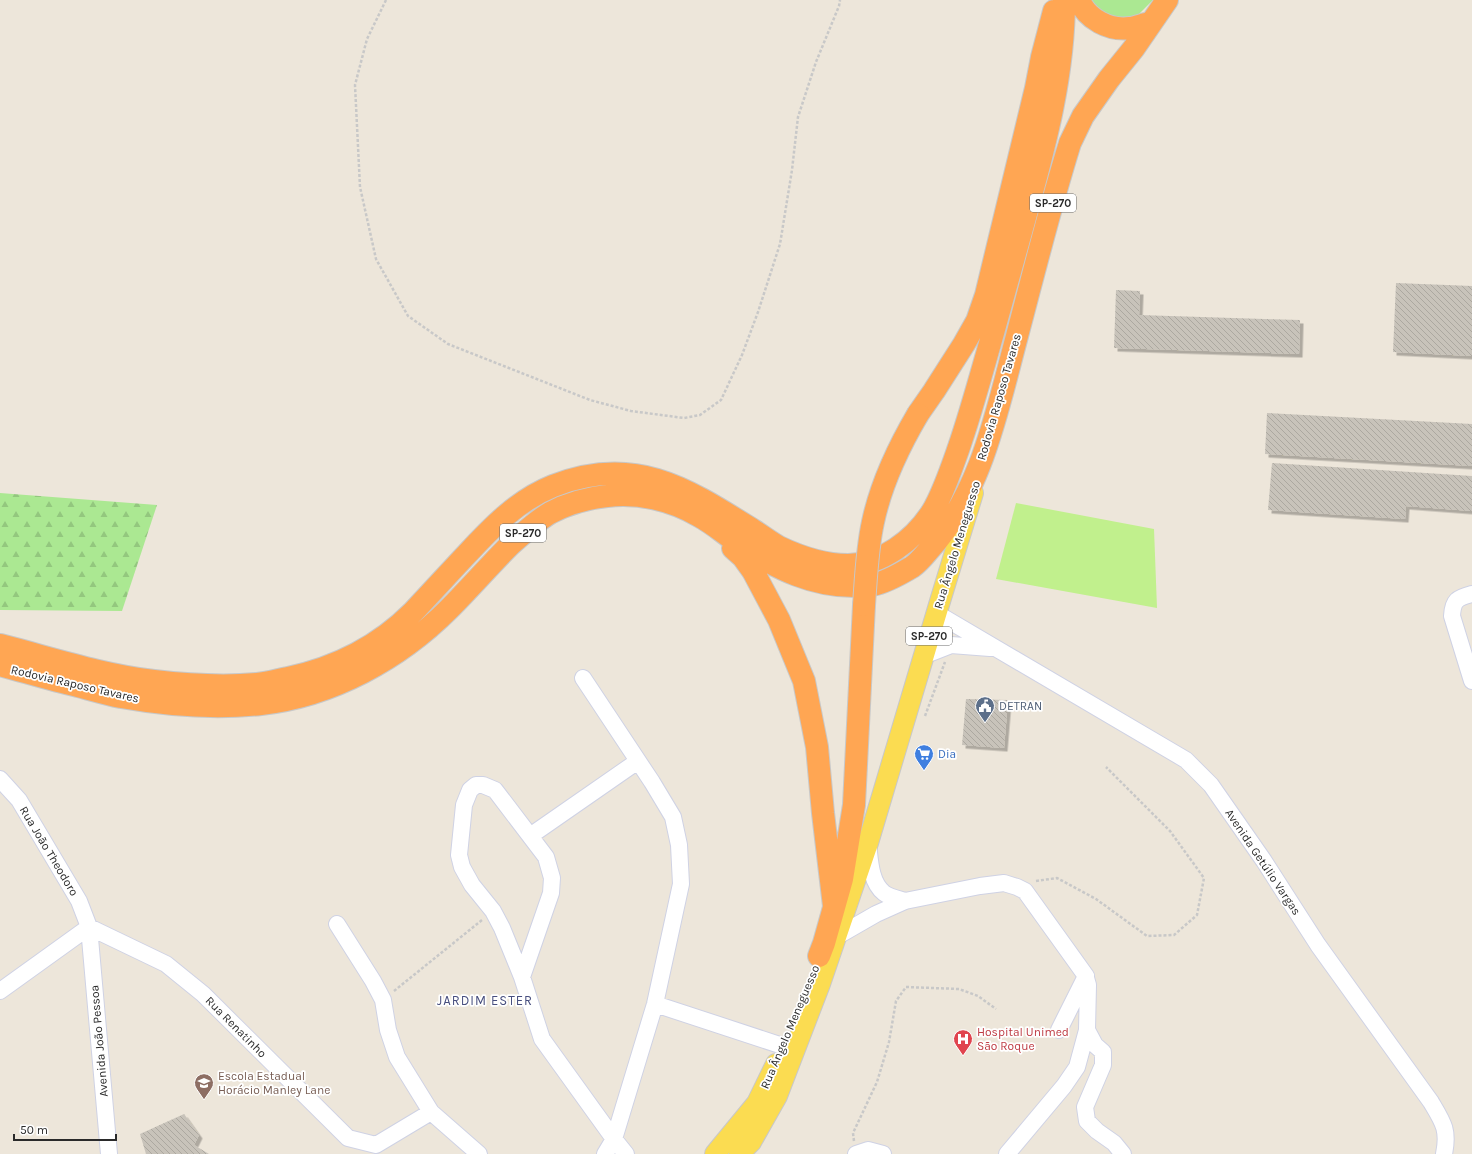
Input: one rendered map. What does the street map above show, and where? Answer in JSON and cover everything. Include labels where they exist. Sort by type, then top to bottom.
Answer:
[{"type":"highway","points":[[819,956],[826,938],[842,879],[854,805],[864,605],[873,522],[884,482],[901,443],[977,321],[986,295],[1036,88],[1042,56],[1058,0]]},
{"type":"highway","name":"Rodovia Raposo Tavares","points":[[0,645],[151,681],[207,685],[260,684],[305,674],[343,661],[378,641],[409,615],[496,522],[522,503],[551,487],[582,476],[616,473],[646,476],[673,485],[698,496],[778,546],[824,563],[851,565],[876,560],[897,548],[916,532],[932,512],[951,470],[971,411],[1046,142],[1059,72],[1064,0]]},
{"type":"highway","points":[[1079,0],[1081,5],[1092,18],[1110,27],[1128,28],[1151,23]]},
{"type":"highway","name":"Rodovia Raposo Tavares","points":[[0,665],[118,696],[171,704],[261,704],[297,697],[331,686],[364,672],[397,653],[447,611],[525,531],[549,514],[575,503],[605,496],[629,495],[654,498],[676,504],[717,528],[762,558],[798,577],[822,583],[840,586],[874,585],[914,566],[944,532],[956,515],[968,491],[992,430],[1070,144],[1083,116],[1109,78],[1134,48],[1167,0]]},
{"type":"highway","points":[[717,528],[753,571],[779,620],[804,681],[817,747],[834,906]]},
{"type":"main road","name":"Rua Ângelo Meneguesso","points":[[715,1154],[757,1103],[774,1071],[789,1049],[820,984],[868,843],[992,430]]},
{"type":"main road","name":"Rua Ângelo Meneguesso","points":[[739,1154],[751,1142],[777,1096],[789,1049],[819,956]]},
{"type":"street","points":[[1472,594],[1455,601],[1452,616],[1472,681]]},
{"type":"street","name":"Avenida Getúlio Vargas","points":[[936,614],[1186,760],[1210,785],[1264,861],[1318,945],[1431,1102],[1443,1122],[1447,1140],[1444,1154]]},
{"type":"street","name":"Avenida Getúlio Vargas","points":[[923,656],[951,646],[994,648]]},
{"type":"street","points":[[583,678],[638,760],[672,817],[679,844],[680,884],[656,1004],[614,1139],[605,1154]]},
{"type":"street","points":[[530,836],[638,760]]},
{"type":"street","name":"Rua João Theodoro","points":[[0,779],[18,800],[67,881],[79,901],[89,927]]},
{"type":"street","points":[[522,977],[551,893],[552,878],[546,857],[495,790],[489,787],[476,785],[470,790],[464,805],[459,855],[462,867],[472,885],[493,912],[502,928],[522,977],[542,1039],[626,1154]]},
{"type":"street","points":[[868,843],[874,878],[878,886],[885,893],[905,901]]},
{"type":"street","points":[[836,937],[876,914],[905,901],[980,886],[1004,883],[1025,891],[1086,976],[1088,985],[1087,1030],[1077,1067],[1064,1086],[1007,1154]]},
{"type":"street","points":[[337,924],[373,981],[383,1000],[388,1030],[397,1057],[431,1112],[479,1154]]},
{"type":"street","points":[[0,991],[89,927]]},
{"type":"street","name":"Rua Renatinho","points":[[89,927],[166,964],[208,999],[363,1154]]},
{"type":"street","name":"Avenida João Pessoa","points":[[89,927],[109,1154]]},
{"type":"street","points":[[1059,1030],[1086,976]]},
{"type":"street","points":[[656,1004],[789,1049]]},
{"type":"street","points":[[1087,1030],[1095,1045],[1103,1052],[1103,1065],[1085,1107],[1087,1121],[1097,1131],[1114,1143],[1123,1154]]},
{"type":"street","points":[[348,1138],[376,1145],[431,1112]]},
{"type":"street","points":[[857,1154],[868,1150],[883,1154]]},
{"type":"path","points":[[386,0],[367,39],[355,85],[360,187],[376,259],[408,316],[448,344],[590,400],[631,411],[684,418],[700,414],[721,400],[748,341],[780,244],[792,170],[798,117],[816,62],[840,0]]},
{"type":"path","points":[[1012,885],[1057,878],[1096,899],[1146,936],[1174,935],[1197,915],[1204,878],[1170,831],[1106,767]]},
{"type":"path","points":[[383,1000],[493,912]]},
{"type":"path","points":[[857,1154],[852,1133],[877,1082],[889,1042],[896,1001],[906,987],[959,989],[978,996],[996,1009]]},
{"type":"green space","points":[[1087,0],[1153,0],[1136,17],[1116,22]]},
{"type":"green space","points":[[0,493],[157,505],[122,611],[0,610]]},
{"type":"green space","points":[[1016,503],[1154,529],[1157,608],[996,579]]},
{"type":"building","points":[[1396,283],[1472,286],[1472,356],[1393,352]]},
{"type":"building","points":[[1116,290],[1140,291],[1139,315],[1300,320],[1299,354],[1114,348]]},
{"type":"building","points":[[1267,413],[1472,424],[1472,466],[1265,454]]},
{"type":"building","points":[[1272,463],[1472,476],[1472,511],[1406,506],[1405,519],[1268,510]]},
{"type":"building","name":"DETRAN","points":[[966,699],[1008,700],[1004,748],[962,745]]},
{"type":"building","points":[[184,1114],[199,1135],[194,1145],[209,1154],[146,1154],[140,1134]]},
{"type":"place","name":"DETRAN","points":[[985,723]]},
{"type":"place","name":"Dia","points":[[924,771]]},
{"type":"place","name":"Hospital Unimed São Roque","points":[[963,1056]]},
{"type":"place","name":"Escola Estadual Horácio Manley Lane","points":[[204,1100]]},
{"type":"district","name":"JARDIM ESTER","points":[[485,1000]]}]
